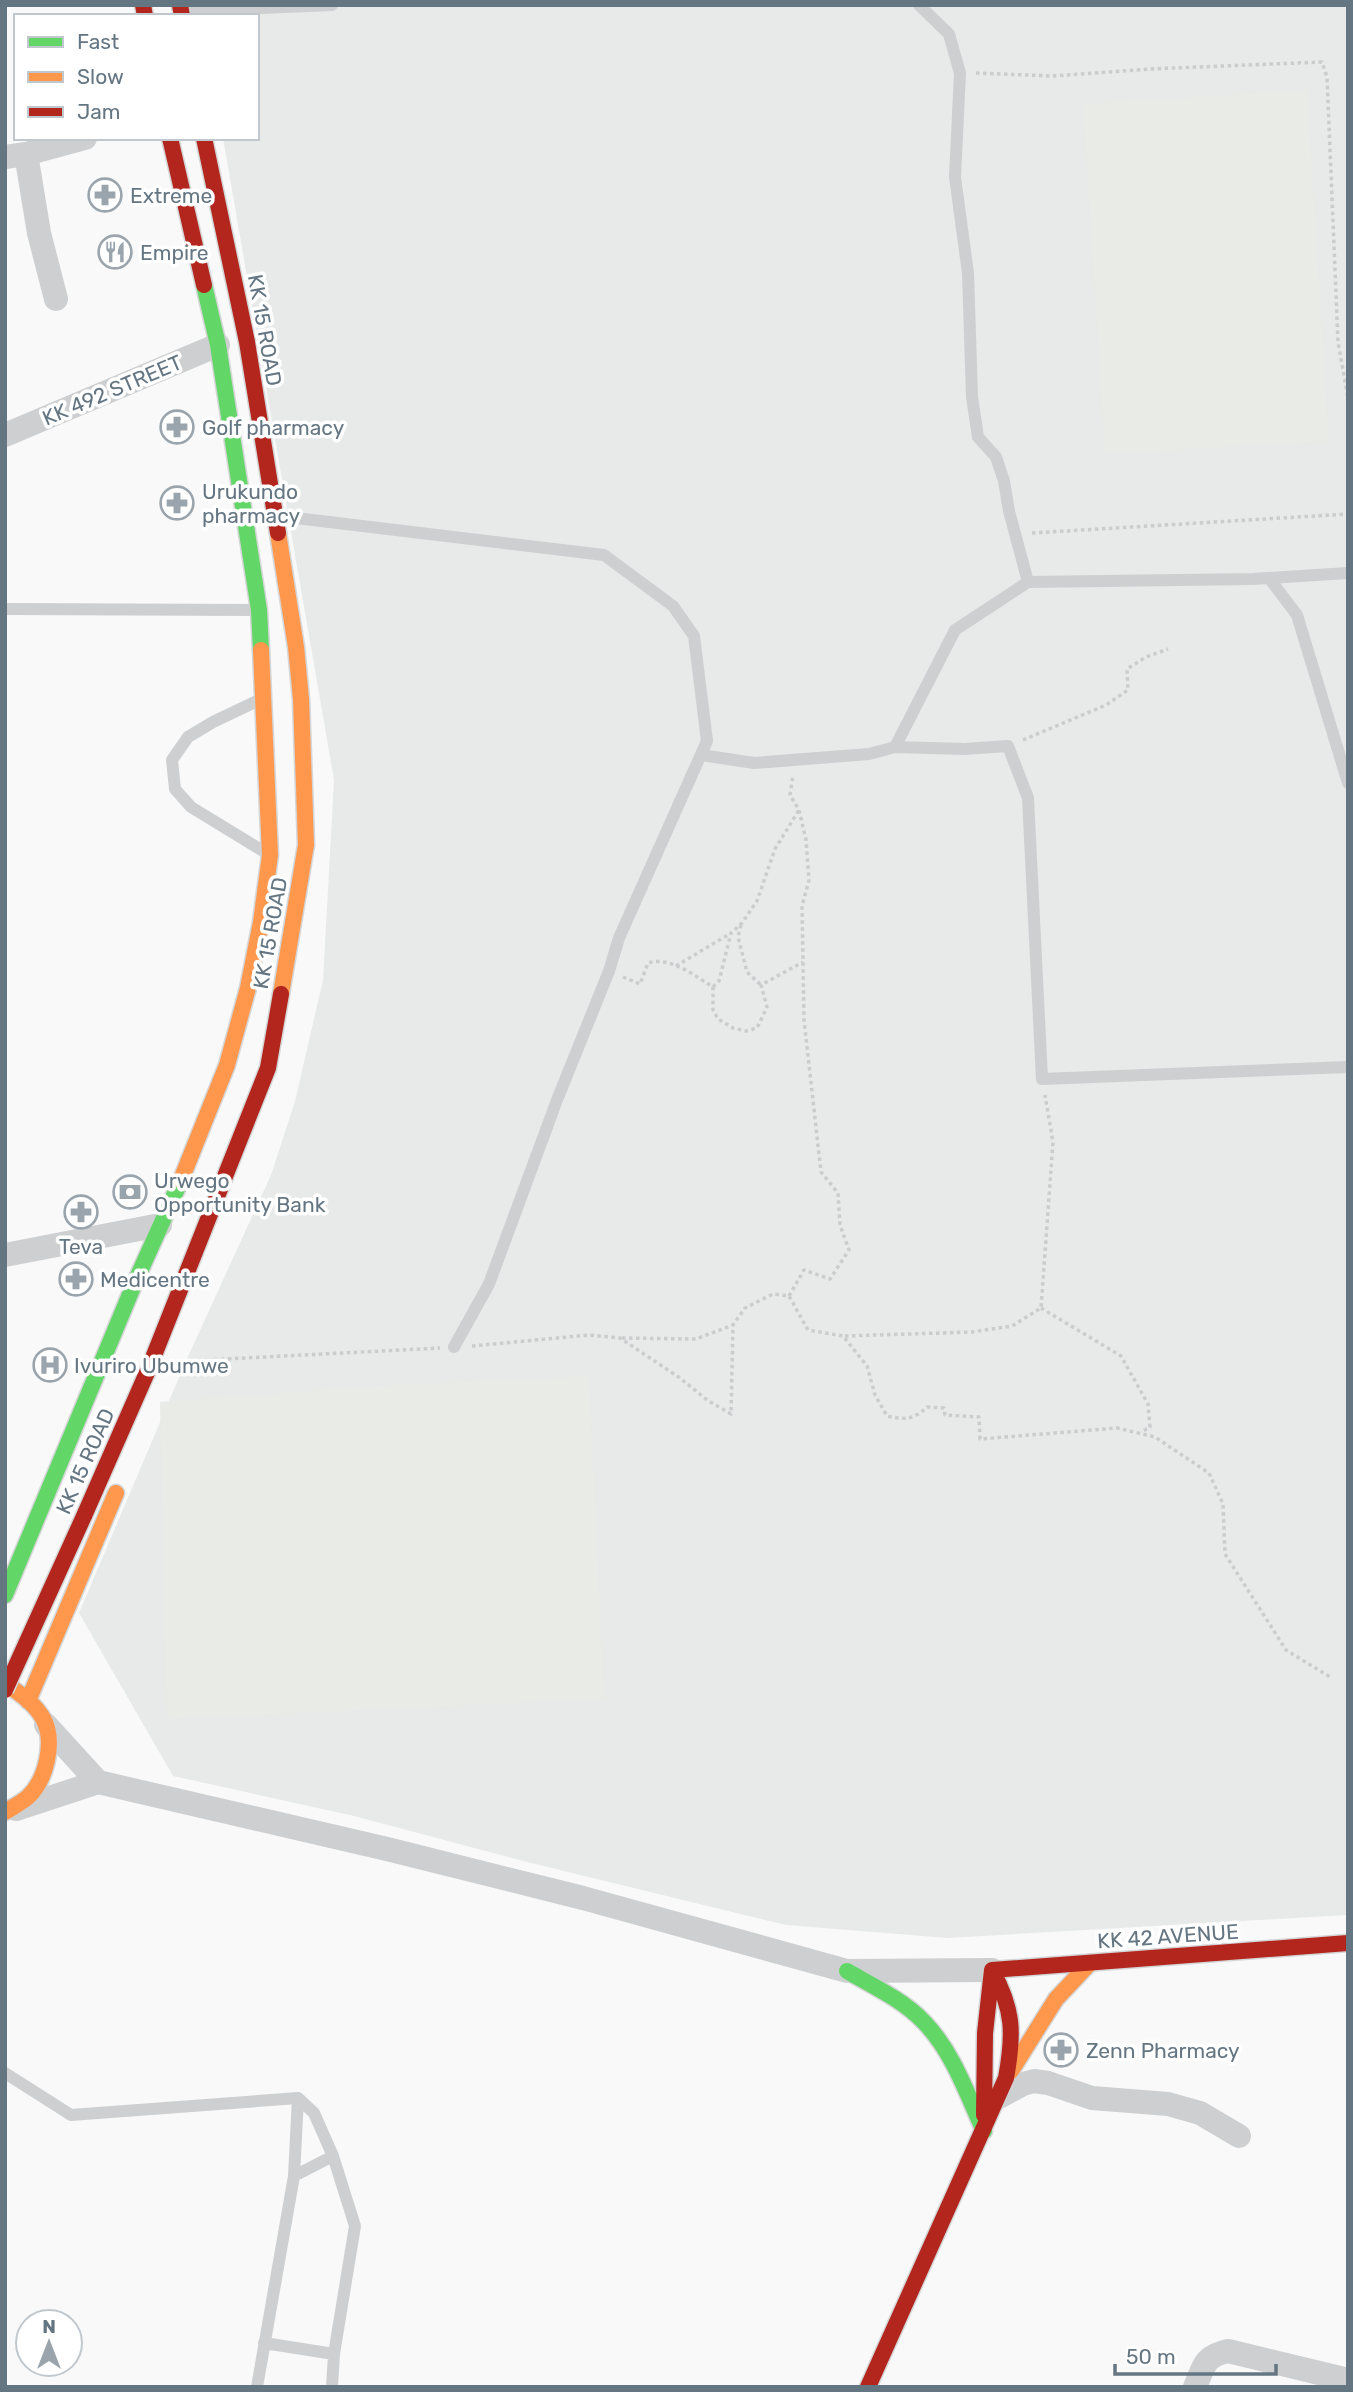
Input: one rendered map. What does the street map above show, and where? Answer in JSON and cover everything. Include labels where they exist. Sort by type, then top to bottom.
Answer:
[{"type":"main road","name":"KK 15 ROAD","points":[[5,1595],[203,1126],[236,1035],[262,928],[270,855],[259,610],[218,345],[170,140]]},
{"type":"main road","name":"KK 15 ROAD","points":[[5,1690],[144,1380],[268,1068],[306,845],[298,660],[247,342],[204,140]]},
{"type":"main road","points":[[208,1267],[217,1200]]},
{"type":"main road","points":[[116,1288],[160,1225]]},
{"type":"main road","points":[[28,1700],[120,1484]]},
{"type":"main road","points":[[5,1683],[28,1700],[46,1725],[48,1742],[40,1779],[29,1796],[5,1812]]},
{"type":"main road","name":"KK 42 AVENUE","points":[[992,1970],[1348,1943]]},
{"type":"main road","points":[[868,2387],[1003,2088],[1056,1999],[1090,1963]]},
{"type":"main road","points":[[984,2131],[985,2033],[992,1970]]},
{"type":"main road","points":[[992,1970],[1006,1995],[1012,2022],[1013,2045],[1003,2088]]},
{"type":"main road","points":[[847,1971],[899,2002],[924,2022],[944,2049],[984,2131]]},
{"type":"street","points":[[56,299],[15,156],[77,140]]},
{"type":"street","name":"KK 492 STREET","points":[[5,435],[218,345]]},
{"type":"street","points":[[5,1255],[160,1225]]},
{"type":"street","points":[[46,1725],[98,1782]]},
{"type":"street","points":[[5,1812],[98,1782],[505,1879],[847,1971],[992,1970]]},
{"type":"street","points":[[1003,2088],[1034,2081],[1092,2098],[1168,2104],[1200,2113],[1239,2136]]},
{"type":"street","points":[[1195,2387],[1207,2359],[1228,2351],[1345,2379]]},
{"type":"lane","points":[[181,11],[332,5]]},
{"type":"lane","points":[[919,5],[949,34],[960,73],[955,177],[968,273],[972,397],[978,437],[996,457],[1004,481],[1014,534],[1028,582]]},
{"type":"lane","points":[[275,516],[604,555],[673,606],[694,636],[707,741],[619,938],[609,971],[566,1076],[489,1284],[454,1347]]},
{"type":"lane","points":[[895,747],[955,630],[1028,582],[1269,578],[1348,573]]},
{"type":"lane","points":[[1269,578],[1297,615],[1348,783]]},
{"type":"lane","points":[[5,609],[259,610]]},
{"type":"lane","points":[[264,697],[188,737],[172,760],[175,789],[191,807],[270,855]]},
{"type":"lane","points":[[701,755],[754,763],[869,754],[895,747],[964,749],[1008,746],[1028,798],[1042,1079],[1348,1067]]},
{"type":"lane","points":[[5,2073],[71,2115],[298,2098],[314,2113],[333,2157],[355,2226],[334,2354],[332,2387]]},
{"type":"lane","points":[[257,2387],[294,2176],[298,2098]]},
{"type":"lane","points":[[294,2176],[333,2157]]},
{"type":"lane","points":[[264,2343],[334,2354]]},
{"type":"path","points":[[960,73],[1052,76],[1322,62],[1326,77],[1338,342],[1348,398]]},
{"type":"path","points":[[1014,534],[1348,514]]},
{"type":"path","points":[[1008,746],[1106,705],[1128,690],[1127,668],[1146,656],[1168,649]]},
{"type":"path","points":[[789,1296],[804,1270],[830,1279],[849,1250],[840,1225],[838,1193],[821,1172],[804,1020],[802,906],[809,880],[806,841],[799,810],[790,795],[794,760]]},
{"type":"path","points":[[675,966],[731,933],[742,923],[757,901],[775,849],[799,810]]},
{"type":"path","points":[[731,933],[719,981],[713,987],[713,1010],[719,1019],[733,1028],[746,1031],[757,1028],[767,1007],[761,985],[747,972],[741,953],[738,937],[742,923]]},
{"type":"path","points":[[609,971],[640,984],[648,963],[657,960],[675,966],[713,987]]},
{"type":"path","points":[[761,985],[803,962]]},
{"type":"path","points":[[1041,1308],[1053,1142],[1042,1079]]},
{"type":"path","points":[[620,1338],[680,1378],[707,1401],[731,1414],[733,1325],[745,1308],[773,1294],[789,1296]]},
{"type":"path","points":[[789,1296],[808,1330],[843,1336],[972,1332],[1012,1326],[1041,1308]]},
{"type":"path","points":[[1041,1308],[1121,1356],[1148,1404],[1150,1427],[1141,1432]]},
{"type":"path","points":[[186,1361],[299,1357],[590,1335],[696,1339],[733,1325]]},
{"type":"path","points":[[843,1336],[867,1366],[875,1395],[887,1416],[905,1420],[917,1416],[927,1407],[944,1408],[945,1415],[979,1417],[980,1439],[1117,1428],[1141,1432],[1155,1437],[1209,1473],[1223,1504],[1226,1554],[1286,1650],[1330,1677]]},
{"type":"shaded area","points":[[198,5],[1348,5],[1348,1915],[948,1938],[786,1925],[531,1863],[354,1816],[173,1776],[79,1613],[186,1361],[271,1175],[295,1101],[323,980],[334,780],[223,140],[259,140],[259,14],[200,14]]},
{"type":"shaded area","points":[[1307,90],[1329,441],[1105,454],[1083,104]]},
{"type":"shaded area","points":[[589,1376],[604,1699],[167,1719],[160,1402],[374,1386]]},
{"type":"traffic: fast","points":[[204,285],[218,345],[259,610],[261,650]]},
{"type":"traffic: fast","points":[[5,1595],[133,1287],[181,1180]]},
{"type":"traffic: fast","points":[[847,1971],[907,2007],[924,2022],[943,2046],[959,2074],[984,2131]]},
{"type":"traffic: slow","points":[[278,533],[296,647],[301,699],[306,845],[281,994]]},
{"type":"traffic: slow","points":[[181,1180],[227,1065],[248,988],[261,922],[270,855],[261,650]]},
{"type":"traffic: slow","points":[[28,1701],[116,1493]]},
{"type":"traffic: slow","points":[[5,1812],[34,1790],[44,1771],[49,1750],[47,1729],[41,1715],[9,1686]]},
{"type":"traffic: slow","points":[[1011,2071],[1056,1999],[1090,1963]]},
{"type":"traffic: jam","points":[[143,5],[145,14]]},
{"type":"traffic: jam","points":[[180,5],[182,14]]},
{"type":"traffic: jam","points":[[170,140],[204,285]]},
{"type":"traffic: jam","points":[[204,140],[247,342],[278,533]]},
{"type":"traffic: jam","points":[[84,1516],[149,1368],[268,1068],[281,994]]},
{"type":"traffic: jam","points":[[5,1690],[84,1516]]},
{"type":"traffic: jam","points":[[992,1970],[1348,1943]]},
{"type":"traffic: jam","points":[[984,2115],[985,2033],[992,1970]]},
{"type":"traffic: jam","points":[[868,2387],[1006,2078],[1010,2022],[1005,1998],[992,1970]]},
{"type":"place","name":"Extreme","points":[[105,195]]},
{"type":"place","name":"Empire","points":[[115,252]]},
{"type":"place","name":"Golf pharmacy","points":[[177,427]]},
{"type":"place","name":"Urukundo pharmacy","points":[[177,503]]},
{"type":"place","name":"Urwego Opportunity Bank","points":[[130,1192]]},
{"type":"place","name":"Teva","points":[[81,1212]]},
{"type":"place","name":"Medicentre","points":[[76,1279]]},
{"type":"place","name":"Ivuriro Ubumwe","points":[[50,1365]]},
{"type":"place","name":"Zenn Pharmacy","points":[[1061,2050]]}]
